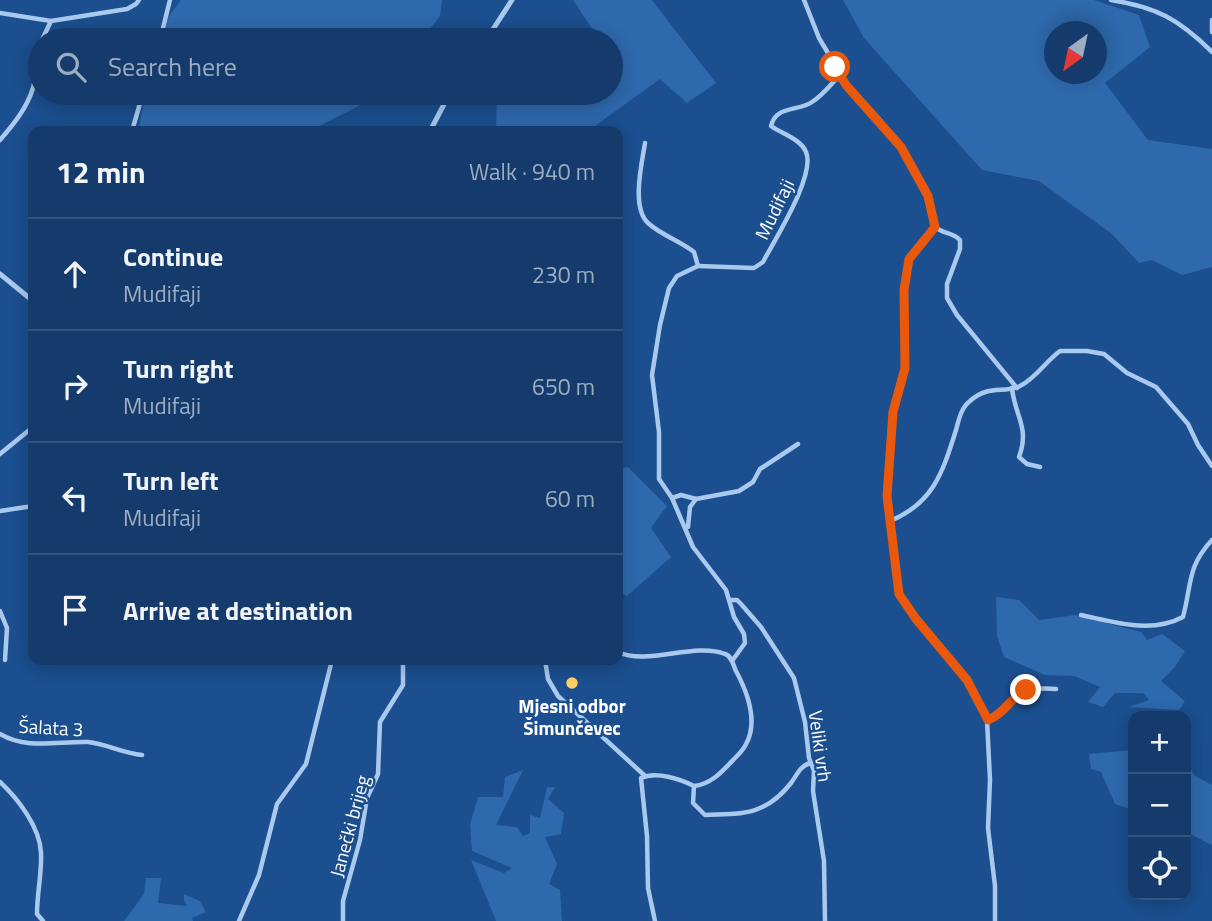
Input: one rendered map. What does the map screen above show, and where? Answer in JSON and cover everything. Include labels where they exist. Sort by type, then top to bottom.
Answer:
[{"type":"street","points":[[0,13],[51,21],[127,9],[139,0]]},
{"type":"street","points":[[163,28],[170,0]]},
{"type":"street","points":[[494,28],[512,0]]},
{"type":"street","points":[[804,0],[819,38],[840,75],[880,120],[907,156],[928,196],[935,227],[941,232],[955,235],[960,240],[960,249],[947,284],[947,298],[1014,388],[1013,401],[1025,433],[1020,460],[1040,467]]},
{"type":"street","points":[[1111,0],[1158,11],[1191,31],[1212,52]]},
{"type":"street","points":[[1212,20],[1212,33]]},
{"type":"street","points":[[48,28],[51,21]]},
{"type":"street","name":"Mudifaji","points":[[698,266],[754,268],[763,262],[801,187],[809,164],[806,150],[771,127],[772,122],[776,114],[809,104],[840,75]]},
{"type":"street","points":[[0,141],[28,99]]},
{"type":"street","points":[[133,126],[140,105]]},
{"type":"street","points":[[433,126],[444,105]]},
{"type":"street","points":[[645,143],[639,191],[645,221],[694,252],[698,266],[677,276],[669,288],[660,325],[652,375],[659,432],[659,479],[672,498],[693,547],[722,583],[734,617],[744,634],[745,643],[732,661]]},
{"type":"street","points":[[935,227],[909,259],[904,290],[905,368],[893,412],[887,496],[899,594],[916,619],[967,680],[988,720],[988,828],[995,886],[995,921]]},
{"type":"street","points":[[0,274],[28,297]]},
{"type":"street","points":[[890,521],[918,505],[933,490],[943,470],[960,414],[968,402],[990,390],[1014,388],[1031,379],[1060,351],[1104,354],[1127,373],[1156,387],[1188,424],[1212,466]]},
{"type":"street","points":[[0,454],[28,431]]},
{"type":"street","points":[[672,498],[681,495],[696,499],[739,491],[753,482],[760,470],[798,444]]},
{"type":"street","points":[[687,528],[690,507],[696,499]]},
{"type":"street","points":[[0,511],[28,507]]},
{"type":"street","points":[[1081,615],[1133,626],[1173,622],[1183,617],[1191,570],[1200,553],[1212,540]]},
{"type":"street","name":"Veliki vrh","points":[[730,600],[737,600],[761,627],[792,673],[805,722],[810,763],[814,771],[813,791],[823,845],[825,921]]},
{"type":"street","points":[[0,611],[7,628],[5,660]]},
{"type":"street","points":[[546,665],[548,679],[558,696],[644,775],[678,778],[694,786],[712,780],[742,752],[752,731],[747,691],[730,656],[705,651],[642,656],[623,653]]},
{"type":"street","points":[[239,921],[259,875],[277,804],[306,764],[331,665]]},
{"type":"street","name":"Janečki brijeg","points":[[343,921],[343,901],[360,840],[367,798],[377,774],[380,722],[403,685],[403,665]]},
{"type":"street","points":[[988,720],[998,716],[1017,694],[1026,690],[1056,690]]},
{"type":"street","name":"Šalata 3","points":[[0,734],[19,742],[88,743],[142,755]]},
{"type":"street","points":[[694,786],[692,803],[705,815],[738,814],[766,807],[790,785],[802,767],[810,763]]},
{"type":"street","points":[[644,775],[640,784],[647,836],[648,888],[655,921]]},
{"type":"street","points":[[0,782],[14,796],[29,819],[40,845],[37,914],[43,921]]},
{"type":"shaded area","points":[[181,0],[442,0],[440,16],[430,28],[165,28],[169,16]]},
{"type":"shaded area","points":[[573,0],[652,0],[716,83],[687,103],[660,79],[595,126],[496,126],[497,105],[623,105],[623,28],[592,28]]},
{"type":"shaded area","points":[[843,0],[1094,0],[1139,15],[1150,47],[1107,81],[1107,21],[1044,21],[1044,84],[1106,84],[1148,140],[1212,149],[1212,267],[1182,275],[1152,260],[1139,263],[1112,234],[1039,181],[982,170],[864,38]]},
{"type":"shaded area","points":[[143,105],[360,105],[320,126],[139,126]]},
{"type":"shaded area","points":[[628,467],[667,506],[651,528],[671,557],[627,596],[623,594],[623,468]]},
{"type":"shaded area","points":[[996,597],[1019,600],[1039,620],[1075,615],[1141,632],[1147,640],[1162,634],[1185,651],[1175,667],[1161,681],[1185,701],[1179,710],[1129,707],[1149,700],[1143,693],[1115,693],[1103,707],[1088,702],[1100,687],[1074,676],[1045,675],[1004,657],[997,636]]},
{"type":"shaded area","points":[[1128,750],[1128,808],[1115,804],[1101,772],[1091,769],[1089,754]]},
{"type":"shaded area","points":[[1191,769],[1195,776],[1212,785],[1212,845],[1191,834]]},
{"type":"shaded area","points":[[523,770],[496,825],[517,827],[523,836],[530,833],[530,815],[540,818],[547,787],[555,787],[548,799],[564,813],[561,834],[545,837],[557,864],[549,884],[560,890],[562,921],[496,921],[471,860],[504,873],[512,868],[472,851],[470,825],[478,797],[503,797],[505,777]]},
{"type":"shaded area","points":[[146,878],[161,878],[158,903],[187,906],[184,894],[200,901],[206,912],[192,918],[193,921],[124,921],[144,894]]},
{"type":"place","name":"Mjesni odbor Šimunčevec","points":[[572,683]]},
{"type":"route","points":[[835,67],[846,85],[880,120],[913,166],[932,207],[935,227],[909,259],[904,290],[905,368],[893,412],[887,496],[899,594],[916,619],[967,680],[988,720],[998,716],[1017,694],[1026,690]]}]
